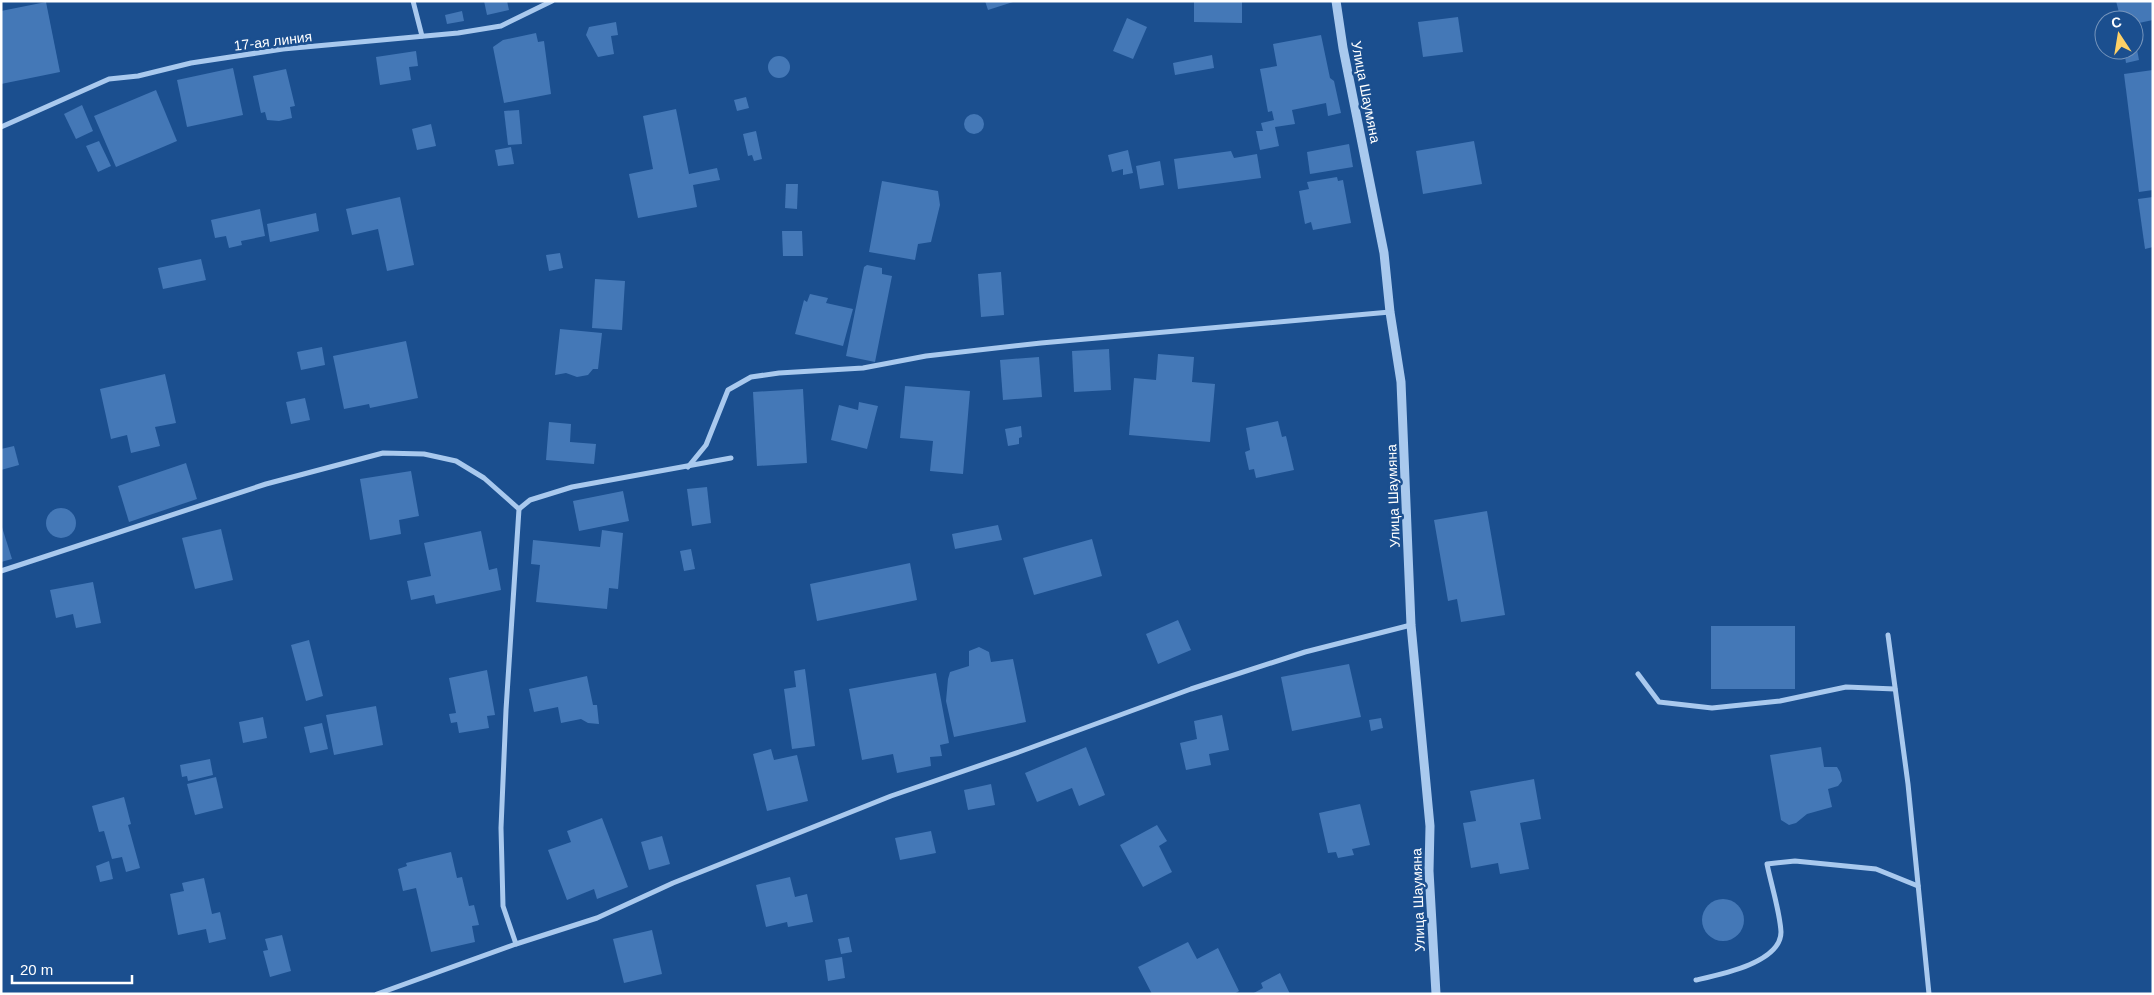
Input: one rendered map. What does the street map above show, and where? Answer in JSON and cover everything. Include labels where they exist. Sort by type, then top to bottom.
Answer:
[{"type":"street","points":[[413,1],[422,36]]},
{"type":"street","name":"17-ая линия","points":[[1,127],[109,79],[138,76],[191,63],[283,49],[422,36],[501,26],[552,1]]},
{"type":"street","name":"Улица Шаумяна","points":[[1336,1],[1343,48],[1384,253],[1390,312],[1401,382],[1411,625],[1430,826],[1429,871],[1436,994]]},
{"type":"street","points":[[688,467],[706,445],[728,390],[751,377],[779,373],[863,368],[926,356],[1041,343],[1390,312]]},
{"type":"street","points":[[1,571],[266,484],[383,453],[424,454],[456,461],[484,478],[519,509]]},
{"type":"street","points":[[516,944],[503,906],[501,828],[507,691],[519,509],[530,500],[572,487],[731,458]]},
{"type":"street","points":[[377,994],[516,944],[597,918],[673,883],[899,793],[1201,686],[1305,652],[1411,625]]},
{"type":"street","points":[[1888,635],[1908,784],[1929,994]]},
{"type":"street","points":[[1638,674],[1659,702],[1712,708],[1780,701],[1846,687],[1895,689]]},
{"type":"street","points":[[1696,980],[1744,969],[1776,947],[1781,933],[1767,864],[1795,861],[1876,870],[1918,886]]},
{"type":"building","points":[[484,1],[507,1],[509,10],[487,15]]},
{"type":"building","points":[[985,1],[1013,1],[1013,2],[988,10]]},
{"type":"building","points":[[1194,1],[1242,1],[1242,23],[1194,22]]},
{"type":"building","points":[[2116,1],[2153,1],[2153,20],[2144,22],[2144,10],[2118,10]]},
{"type":"building","points":[[46,2],[60,72],[1,84],[1,11]]},
{"type":"building","points":[[462,11],[464,21],[447,24],[445,15]]},
{"type":"building","points":[[1458,17],[1463,52],[1423,57],[1418,22]]},
{"type":"building","points":[[1127,18],[1147,27],[1133,59],[1113,51]]},
{"type":"building","points":[[616,22],[618,35],[611,36],[614,54],[598,57],[586,35],[589,27]]},
{"type":"building","points":[[536,33],[538,42],[544,41],[551,94],[504,103],[493,47],[503,40]]},
{"type":"building","points":[[1321,35],[1330,78],[1334,81],[1341,113],[1328,116],[1326,103],[1292,110],[1295,124],[1275,127],[1279,146],[1260,150],[1256,131],[1263,131],[1261,123],[1274,120],[1272,111],[1268,112],[1260,69],[1277,66],[1273,44]]},
{"type":"building","points":[[416,51],[418,66],[409,67],[411,80],[380,85],[376,57]]},
{"type":"building","points":[[1212,55],[1214,68],[1175,75],[1173,63]]},
{"type":"building","points":[[775,56],[783,56],[790,63],[790,71],[783,78],[775,78],[768,71],[768,63]]},
{"type":"building","points":[[2126,60],[2139,60],[2126,63]]},
{"type":"building","points":[[233,68],[243,115],[187,127],[177,80]]},
{"type":"building","points":[[286,69],[295,106],[290,107],[292,118],[279,121],[267,120],[265,112],[261,113],[253,76]]},
{"type":"building","points":[[2153,70],[2153,190],[2139,192],[2124,74]]},
{"type":"building","points":[[156,90],[177,141],[116,167],[94,116]]},
{"type":"building","points":[[746,97],[749,108],[737,111],[734,100]]},
{"type":"building","points":[[82,105],[93,131],[76,139],[64,114]]},
{"type":"building","points":[[676,109],[689,174],[717,168],[720,180],[693,185],[697,207],[638,218],[629,174],[653,169],[643,116]]},
{"type":"building","points":[[519,110],[522,144],[508,145],[504,111]]},
{"type":"building","points":[[974,114],[981,117],[984,124],[981,131],[974,134],[967,131],[964,124],[967,117]]},
{"type":"building","points":[[431,124],[436,146],[417,150],[412,129]]},
{"type":"building","points":[[756,131],[762,159],[754,161],[752,155],[748,156],[743,134]]},
{"type":"building","points":[[99,141],[111,166],[98,172],[86,146]]},
{"type":"building","points":[[1474,141],[1482,184],[1423,194],[1416,151]]},
{"type":"building","points":[[1349,144],[1353,167],[1310,174],[1307,152]]},
{"type":"building","points":[[511,147],[514,164],[498,166],[495,150]]},
{"type":"building","points":[[1128,150],[1133,173],[1123,175],[1123,169],[1112,172],[1108,155]]},
{"type":"building","points":[[1231,151],[1234,158],[1257,154],[1261,178],[1178,189],[1174,159]]},
{"type":"building","points":[[1160,161],[1164,185],[1140,189],[1136,166]]},
{"type":"building","points":[[1337,177],[1338,181],[1343,180],[1351,223],[1313,230],[1311,222],[1305,224],[1299,191],[1309,189],[1307,182]]},
{"type":"building","points":[[882,181],[938,191],[940,205],[931,242],[918,244],[915,260],[869,252]]},
{"type":"building","points":[[786,184],[798,184],[797,209],[785,208]]},
{"type":"building","points":[[400,197],[414,265],[387,271],[378,229],[352,235],[346,209]]},
{"type":"building","points":[[2153,197],[2153,247],[2145,249],[2138,199]]},
{"type":"building","points":[[260,209],[265,236],[241,241],[242,245],[229,248],[226,236],[215,238],[211,220]]},
{"type":"building","points":[[316,213],[319,231],[270,242],[267,224]]},
{"type":"building","points":[[782,231],[802,231],[803,256],[783,256]]},
{"type":"building","points":[[560,253],[563,268],[549,271],[546,255]]},
{"type":"building","points":[[201,259],[206,280],[163,289],[158,268]]},
{"type":"building","points":[[867,265],[882,268],[882,274],[892,276],[875,362],[846,356],[864,267]]},
{"type":"building","points":[[1001,272],[1004,315],[981,317],[978,274]]},
{"type":"building","points":[[595,279],[625,281],[622,330],[592,328]]},
{"type":"building","points":[[810,294],[828,298],[826,303],[853,309],[843,346],[795,334],[804,300],[807,302]]},
{"type":"building","points":[[560,329],[602,333],[598,369],[593,369],[588,375],[577,377],[566,373],[555,375]]},
{"type":"building","points":[[406,341],[418,398],[370,408],[369,404],[344,409],[333,356]]},
{"type":"building","points":[[322,347],[325,365],[301,370],[297,352]]},
{"type":"building","points":[[1109,349],[1111,390],[1074,392],[1072,351]]},
{"type":"building","points":[[1158,354],[1194,357],[1192,382],[1215,384],[1210,442],[1129,435],[1134,378],[1156,380]]},
{"type":"building","points":[[1039,357],[1042,397],[1003,400],[1000,360]]},
{"type":"building","points":[[165,374],[176,423],[155,427],[160,446],[131,453],[127,435],[111,439],[100,389]]},
{"type":"building","points":[[905,386],[970,391],[963,474],[930,471],[933,441],[900,438]]},
{"type":"building","points":[[803,389],[807,463],[757,466],[753,392]]},
{"type":"building","points":[[305,398],[310,420],[291,424],[286,402]]},
{"type":"building","points":[[859,402],[878,406],[867,449],[831,440],[839,405],[858,410]]},
{"type":"building","points":[[1278,421],[1282,437],[1286,436],[1294,470],[1256,478],[1254,469],[1249,470],[1245,452],[1250,450],[1246,428]]},
{"type":"building","points":[[549,422],[571,424],[570,442],[596,444],[594,464],[546,460]]},
{"type":"building","points":[[1021,426],[1022,437],[1019,438],[1019,444],[1008,446],[1005,429]]},
{"type":"building","points":[[14,446],[19,465],[1,470],[1,449]]},
{"type":"building","points":[[186,463],[197,499],[129,522],[118,486]]},
{"type":"building","points":[[411,471],[419,516],[399,520],[401,534],[370,540],[360,479]]},
{"type":"building","points":[[707,487],[711,523],[692,526],[687,489]]},
{"type":"building","points":[[623,491],[629,521],[579,531],[573,501]]},
{"type":"building","points":[[61,508],[67,509],[75,517],[75,529],[67,537],[61,538],[55,537],[47,529],[46,523],[47,517],[55,509]]},
{"type":"building","points":[[1487,511],[1505,615],[1461,622],[1457,599],[1448,601],[1434,520]]},
{"type":"building","points":[[1,524],[12,559],[1,562]]},
{"type":"building","points":[[998,525],[1002,540],[955,549],[952,534]]},
{"type":"building","points":[[221,529],[233,580],[195,589],[182,538]]},
{"type":"building","points":[[602,530],[623,533],[618,589],[609,588],[607,609],[536,602],[540,565],[531,564],[533,540],[600,547]]},
{"type":"building","points":[[481,531],[489,570],[497,568],[501,590],[436,604],[434,595],[411,600],[407,581],[431,576],[424,543]]},
{"type":"building","points":[[1092,539],[1102,576],[1034,595],[1023,558]]},
{"type":"building","points":[[691,549],[695,569],[684,571],[680,551]]},
{"type":"building","points":[[910,563],[917,600],[817,621],[810,584]]},
{"type":"building","points":[[93,582],[101,623],[76,628],[73,614],[56,618],[50,590]]},
{"type":"building","points":[[1178,620],[1191,650],[1158,664],[1146,634]]},
{"type":"building","points":[[1711,626],[1795,626],[1795,689],[1711,689]]},
{"type":"building","points":[[309,640],[323,696],[306,701],[291,645]]},
{"type":"building","points":[[979,647],[989,652],[991,662],[1013,659],[1026,722],[954,737],[946,701],[948,679],[950,672],[969,666],[969,651]]},
{"type":"building","points":[[1349,664],[1361,717],[1292,731],[1281,677]]},
{"type":"building","points":[[805,669],[815,746],[792,749],[784,689],[796,687],[794,671]]},
{"type":"building","points":[[487,670],[495,715],[487,716],[489,728],[459,733],[457,722],[451,723],[449,714],[456,713],[449,678]]},
{"type":"building","points":[[936,673],[949,743],[940,745],[942,756],[930,757],[931,766],[897,773],[893,754],[862,760],[849,689]]},
{"type":"building","points":[[587,676],[593,705],[597,705],[599,724],[588,723],[581,719],[561,723],[558,707],[534,712],[529,689]]},
{"type":"building","points":[[376,706],[383,745],[334,755],[326,715]]},
{"type":"building","points":[[1222,715],[1229,750],[1209,754],[1211,765],[1186,770],[1180,743],[1197,739],[1194,721]]},
{"type":"building","points":[[263,717],[267,738],[243,743],[239,722]]},
{"type":"building","points":[[1381,718],[1383,728],[1371,731],[1369,720]]},
{"type":"building","points":[[322,723],[328,749],[310,753],[304,727]]},
{"type":"building","points":[[1086,747],[1105,795],[1079,806],[1072,788],[1037,802],[1025,773]]},
{"type":"building","points":[[1821,747],[1824,767],[1837,767],[1842,781],[1838,786],[1828,789],[1832,807],[1807,814],[1796,823],[1789,825],[1781,820],[1770,755]]},
{"type":"building","points":[[771,749],[774,760],[797,755],[808,801],[767,811],[753,754]]},
{"type":"building","points":[[210,759],[213,775],[188,781],[187,776],[182,777],[180,765]]},
{"type":"building","points":[[216,777],[223,808],[195,815],[187,784]]},
{"type":"building","points":[[1534,779],[1541,819],[1520,823],[1529,869],[1500,874],[1498,863],[1471,868],[1463,823],[1476,821],[1470,791]]},
{"type":"building","points":[[991,784],[995,805],[968,810],[964,790]]},
{"type":"building","points":[[124,797],[131,824],[128,825],[140,868],[126,872],[122,857],[112,859],[104,831],[99,832],[92,806]]},
{"type":"building","points":[[1360,804],[1370,845],[1352,849],[1354,855],[1338,858],[1336,852],[1328,853],[1319,813]]},
{"type":"building","points":[[602,818],[628,887],[597,899],[594,889],[567,900],[548,850],[571,842],[567,831]]},
{"type":"building","points":[[1157,825],[1167,841],[1159,846],[1172,872],[1143,887],[1120,845]]},
{"type":"building","points":[[931,831],[936,853],[900,860],[895,838]]},
{"type":"building","points":[[662,836],[670,864],[649,870],[641,842]]},
{"type":"building","points":[[451,852],[457,878],[462,877],[469,906],[474,905],[479,925],[472,926],[475,942],[431,952],[416,888],[403,891],[398,869],[407,866],[406,863]]},
{"type":"building","points":[[109,861],[113,879],[100,882],[96,866]]},
{"type":"building","points":[[790,877],[795,897],[807,894],[813,922],[788,927],[787,922],[766,927],[756,885]]},
{"type":"building","points":[[204,878],[212,914],[220,912],[226,939],[209,943],[206,929],[178,935],[170,894],[184,891],[182,883]]},
{"type":"building","points":[[1727,899],[1735,902],[1741,908],[1744,920],[1741,932],[1735,938],[1719,941],[1711,938],[1705,932],[1702,916],[1705,908],[1711,902]]},
{"type":"building","points":[[652,930],[662,974],[624,983],[613,939]]},
{"type":"building","points":[[282,935],[291,971],[270,977],[263,951],[268,950],[265,939]]},
{"type":"building","points":[[849,937],[852,952],[841,954],[838,939]]},
{"type":"building","points":[[1188,942],[1197,959],[1218,948],[1239,991],[1234,994],[1152,994],[1138,967]]},
{"type":"building","points":[[842,957],[845,978],[828,981],[825,960]]},
{"type":"building","points":[[1280,973],[1290,994],[1252,994],[1263,988],[1261,983]]}]
